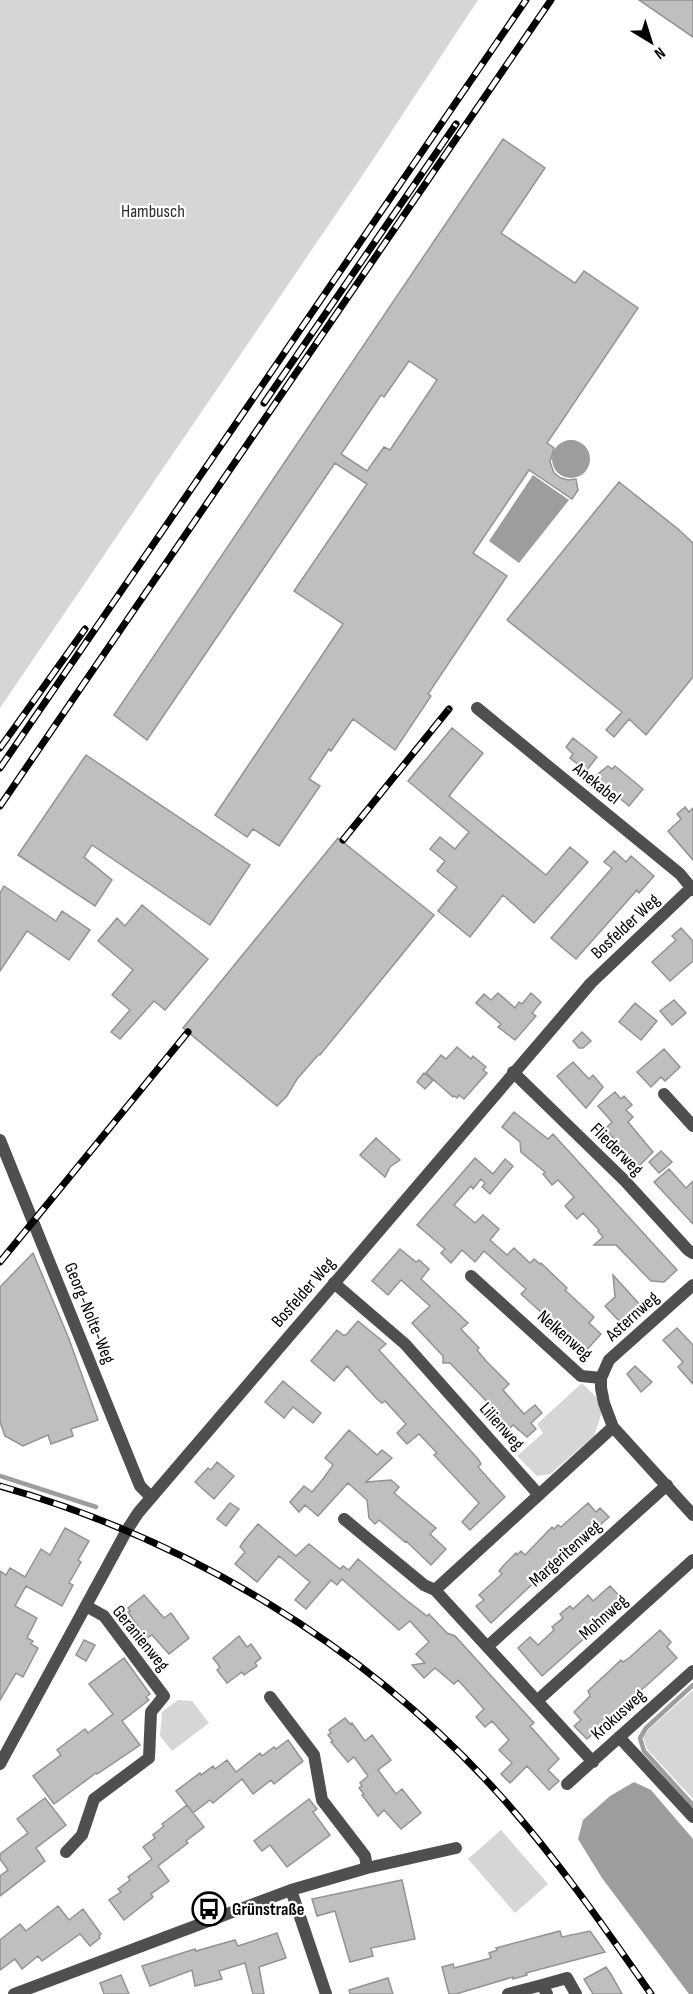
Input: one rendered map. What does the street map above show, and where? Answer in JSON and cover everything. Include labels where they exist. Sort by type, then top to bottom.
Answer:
[{"type":"street","name":"Anekabel","points":[[477,708],[680,874],[692,888]]},
{"type":"street","name":"Bosfelder Weg","points":[[0,1764],[126,1530],[151,1497],[591,983],[692,888]]},
{"type":"street","name":"Fliederweg","points":[[513,1072],[625,1181],[693,1253]]},
{"type":"street","points":[[664,1094],[693,1126]]},
{"type":"street","name":"Georg-Nolte-Weg","points":[[0,1140],[140,1486],[151,1497]]},
{"type":"street","name":"Nelkenweg","points":[[471,1276],[580,1376],[601,1378],[604,1403],[613,1427],[693,1515]]},
{"type":"street","name":"Lilienweg","points":[[334,1283],[405,1344],[539,1495]]},
{"type":"street","name":"Asternweg","points":[[601,1378],[609,1359],[693,1286]]},
{"type":"street","points":[[435,1590],[613,1427]]},
{"type":"street","name":"Margeritenweg","points":[[488,1646],[667,1485]]},
{"type":"street","points":[[344,1519],[424,1586],[435,1590],[592,1761]]},
{"type":"street","name":"Mohnweg","points":[[538,1700],[693,1560]]},
{"type":"street","name":"Geranienweg","points":[[66,1852],[82,1835],[94,1799],[149,1758],[151,1712],[164,1696],[104,1616],[86,1606]]},
{"type":"street","name":"Krokusweg","points":[[567,1784],[693,1671]]},
{"type":"street","points":[[270,1697],[314,1755],[322,1800],[365,1856],[367,1868]]},
{"type":"street","points":[[620,1737],[693,1817]]},
{"type":"street","points":[[14,1994],[291,1890],[367,1868],[456,1848]]},
{"type":"street","points":[[291,1890],[326,1994]]},
{"type":"street","points":[[508,1994],[544,1989],[567,1978],[576,1994]]},
{"type":"green space","name":"Hambusch","points":[[0,0],[478,0],[366,170],[0,708]]},
{"type":"green space","points":[[582,1383],[597,1398],[602,1412],[594,1436],[550,1474],[537,1476],[517,1456],[543,1433],[537,1424]]},
{"type":"green space","points":[[693,1690],[693,1799],[647,1749],[643,1737]]},
{"type":"green space","points":[[178,1700],[192,1701],[209,1723],[172,1751],[160,1736],[162,1712]]},
{"type":"green space","points":[[501,1830],[548,1884],[515,1913],[468,1859]]},
{"type":"shaded area","points":[[571,440],[584,446],[590,459],[584,472],[571,478],[558,472],[552,459],[558,446]]},
{"type":"shaded area","points":[[533,475],[569,500],[519,563],[489,541]]},
{"type":"shaded area","points":[[634,1782],[651,1790],[693,1839],[693,1994],[689,1994],[602,1878],[578,1839],[583,1820],[610,1796]]},
{"type":"building","points":[[639,0],[693,0],[693,37]]},
{"type":"building","points":[[503,139],[545,168],[501,233],[575,283],[584,271],[638,308],[547,443],[554,448],[550,462],[554,473],[568,480],[576,479],[578,490],[572,499],[529,470],[473,553],[507,576],[428,694],[431,696],[395,750],[353,719],[309,779],[320,786],[279,846],[253,829],[247,837],[215,815],[343,624],[294,591],[367,484],[335,463],[147,740],[114,715]],"holes":[[[409,361],[437,380],[390,450],[384,447],[367,471],[341,454],[381,395],[384,397]]]},
{"type":"building","points":[[619,482],[693,543],[693,677],[646,735],[629,719],[614,737],[606,730],[622,712],[507,620]]},
{"type":"building","points":[[452,728],[483,753],[449,796],[546,875],[570,847],[588,862],[534,923],[503,895],[470,937],[438,911],[457,887],[437,871],[445,861],[430,849],[440,837],[455,849],[469,832],[408,781]]},
{"type":"building","points":[[573,738],[597,757],[586,771],[570,758],[573,754],[566,747]]},
{"type":"building","points":[[86,755],[250,865],[210,925],[92,845],[84,857],[112,880],[95,906],[18,855]]},
{"type":"building","points":[[608,766],[612,769],[615,766],[643,789],[629,806],[594,777]]},
{"type":"building","points":[[685,807],[689,812],[693,808],[693,860],[668,831],[681,819],[677,814]]},
{"type":"building","points":[[338,838],[434,915],[277,1106],[183,1028]]},
{"type":"building","points":[[614,851],[626,862],[631,856],[654,876],[639,893],[637,890],[576,959],[551,938],[612,868],[604,862]]},
{"type":"building","points":[[4,886],[56,921],[62,911],[90,930],[69,960],[27,931],[0,971],[0,893]]},
{"type":"building","points":[[142,905],[208,959],[165,1010],[154,1001],[120,1039],[111,1032],[130,1010],[112,995],[133,970],[98,941],[117,918],[125,926]]},
{"type":"building","points":[[681,928],[693,941],[693,961],[670,981],[652,962],[676,940],[672,936]]},
{"type":"building","points":[[498,993],[515,1008],[519,1002],[522,1004],[531,993],[541,1002],[532,1013],[536,1016],[515,1040],[498,1027],[501,1024],[476,1003],[484,994],[491,1000]]},
{"type":"building","points":[[674,1000],[686,1013],[672,1025],[660,1011]]},
{"type":"building","points":[[635,1003],[657,1021],[641,1040],[619,1022]]},
{"type":"building","points":[[582,1032],[591,1041],[583,1048],[579,1048],[573,1041]]},
{"type":"building","points":[[457,1047],[471,1059],[473,1056],[486,1067],[483,1070],[487,1073],[464,1099],[459,1095],[457,1098],[453,1097],[426,1073],[441,1055],[446,1059]]},
{"type":"building","points":[[664,1049],[680,1067],[665,1081],[661,1077],[651,1087],[637,1072]]},
{"type":"building","points":[[573,1062],[589,1079],[593,1075],[603,1087],[586,1108],[557,1076]]},
{"type":"building","points":[[424,1073],[433,1080],[425,1089],[417,1082]]},
{"type":"building","points":[[615,1092],[621,1099],[624,1096],[632,1105],[626,1110],[633,1117],[628,1122],[653,1152],[639,1166],[605,1129],[612,1122],[598,1106]]},
{"type":"building","points":[[514,1112],[548,1139],[553,1134],[677,1270],[664,1282],[651,1281],[616,1245],[594,1245],[603,1237],[599,1230],[583,1213],[577,1219],[565,1206],[574,1197],[558,1180],[552,1185],[543,1174],[545,1172],[521,1152],[520,1142],[502,1127]]},
{"type":"building","points":[[376,1138],[400,1160],[390,1167],[385,1177],[360,1155]]},
{"type":"building","points":[[661,1151],[672,1162],[659,1173],[649,1162]]},
{"type":"building","points":[[475,1158],[493,1174],[505,1159],[513,1166],[490,1194],[482,1187],[485,1183],[481,1179],[473,1189],[471,1186],[454,1205],[475,1223],[483,1215],[499,1229],[490,1240],[507,1255],[514,1248],[530,1263],[534,1259],[541,1263],[594,1317],[589,1323],[601,1334],[582,1355],[521,1294],[526,1289],[484,1251],[475,1262],[462,1250],[451,1263],[441,1253],[445,1249],[417,1225]]},
{"type":"building","points":[[669,1169],[686,1188],[693,1181],[693,1224],[654,1182]]},
{"type":"building","points":[[400,1249],[429,1269],[421,1279],[468,1323],[461,1329],[479,1348],[477,1350],[486,1361],[509,1384],[503,1390],[524,1414],[535,1405],[542,1413],[531,1423],[536,1429],[527,1437],[513,1425],[509,1429],[492,1410],[494,1409],[450,1363],[443,1363],[443,1356],[412,1323],[430,1306],[401,1280],[388,1295],[372,1281]]},
{"type":"building","points":[[33,1253],[69,1339],[98,1420],[71,1429],[73,1436],[51,1444],[48,1435],[23,1446],[5,1436],[0,1422],[0,1287]]},
{"type":"building","points":[[613,1275],[642,1307],[622,1324],[605,1306],[615,1297]]},
{"type":"building","points":[[358,1321],[386,1344],[379,1350],[478,1459],[481,1464],[478,1467],[505,1497],[470,1530],[462,1522],[479,1503],[434,1455],[437,1453],[419,1434],[407,1444],[397,1433],[406,1424],[385,1401],[382,1403],[377,1399],[347,1366],[334,1381],[311,1361],[337,1330],[346,1335]]},
{"type":"building","points":[[677,1328],[693,1345],[693,1384],[678,1367],[683,1362],[663,1340]]},
{"type":"building","points":[[635,1366],[652,1382],[641,1392],[627,1374]]},
{"type":"building","points":[[283,1381],[321,1413],[313,1423],[293,1407],[284,1418],[265,1402]]},
{"type":"building","points":[[349,1430],[377,1455],[382,1450],[392,1458],[366,1482],[391,1480],[399,1487],[394,1493],[436,1528],[430,1534],[446,1549],[431,1565],[379,1520],[375,1524],[369,1518],[367,1500],[348,1483],[318,1516],[305,1505],[299,1512],[290,1502],[304,1486],[312,1492],[323,1479],[333,1465],[325,1458]]},
{"type":"building","points":[[217,1462],[234,1476],[214,1499],[195,1482],[208,1468],[211,1470]]},
{"type":"building","points":[[230,1503],[239,1509],[226,1526],[217,1519]]},
{"type":"building","points":[[588,1503],[596,1512],[600,1508],[609,1517],[491,1623],[476,1606],[484,1600],[479,1595],[502,1574],[499,1571],[516,1553],[517,1555],[521,1551],[525,1555],[552,1527],[554,1529],[558,1525],[561,1527]]},
{"type":"building","points":[[258,1524],[296,1556],[309,1544],[340,1569],[343,1566],[349,1570],[358,1559],[405,1599],[427,1616],[429,1614],[447,1633],[455,1636],[534,1723],[530,1726],[559,1759],[548,1770],[559,1781],[549,1790],[527,1766],[510,1783],[501,1774],[512,1763],[499,1750],[509,1740],[492,1721],[485,1727],[476,1717],[484,1709],[458,1680],[454,1684],[435,1668],[424,1678],[412,1665],[425,1663],[416,1654],[429,1642],[410,1621],[399,1630],[342,1579],[337,1585],[331,1580],[306,1609],[295,1600],[310,1582],[279,1556],[257,1582],[235,1564],[245,1552],[240,1547]]},
{"type":"building","points":[[65,1528],[89,1541],[78,1560],[81,1562],[69,1583],[73,1585],[62,1606],[26,1586],[15,1606],[37,1618],[27,1638],[33,1641],[31,1644],[38,1648],[23,1677],[16,1673],[0,1700],[0,1571],[6,1575],[10,1568],[25,1577],[41,1549],[50,1555]]},
{"type":"building","points":[[610,1586],[625,1602],[542,1676],[518,1648],[530,1637],[538,1645],[554,1630],[552,1627],[563,1618],[560,1614],[570,1606],[573,1609],[588,1595],[593,1601]]},
{"type":"building","points":[[144,1595],[164,1618],[171,1613],[189,1638],[169,1654],[152,1635],[146,1639],[128,1612],[130,1611],[128,1608]]},
{"type":"building","points":[[660,1630],[671,1642],[667,1647],[677,1658],[587,1739],[574,1726],[581,1720],[574,1712],[590,1696],[588,1691],[621,1660],[623,1662],[629,1658]]},
{"type":"building","points":[[239,1636],[247,1647],[251,1644],[261,1658],[255,1663],[257,1666],[244,1675],[242,1672],[227,1683],[217,1670],[220,1667],[213,1658]]},
{"type":"building","points":[[84,1640],[95,1645],[86,1661],[76,1655]]},
{"type":"building","points":[[124,1658],[150,1694],[146,1697],[149,1700],[122,1721],[140,1745],[96,1773],[54,1804],[33,1776],[61,1755],[57,1750],[85,1729],[88,1733],[113,1714],[89,1684]]},
{"type":"building","points":[[345,1718],[350,1724],[352,1723],[365,1741],[372,1735],[391,1760],[378,1770],[396,1794],[402,1789],[421,1813],[401,1829],[384,1810],[378,1816],[359,1788],[362,1786],[360,1783],[368,1776],[354,1757],[348,1762],[331,1742],[333,1741],[328,1735],[331,1733],[329,1730]]},
{"type":"building","points":[[288,1740],[303,1761],[274,1784],[271,1780],[253,1794],[242,1779],[213,1803],[210,1800],[193,1813],[176,1791],[200,1773],[201,1775],[213,1766],[215,1769],[227,1760],[236,1772],[260,1753],[262,1756]]},
{"type":"building","points":[[45,1798],[66,1825],[36,1848],[45,1861],[0,1896],[0,1876],[8,1870],[0,1859],[0,1854],[28,1833],[17,1819]]},
{"type":"building","points":[[309,1799],[317,1809],[313,1812],[330,1835],[287,1867],[270,1845],[262,1851],[254,1841]]},
{"type":"building","points":[[187,1805],[204,1827],[186,1841],[188,1843],[158,1866],[169,1881],[151,1894],[153,1897],[124,1920],[109,1900],[121,1892],[118,1889],[130,1880],[128,1877],[152,1859],[143,1847],[155,1838],[153,1835],[164,1826],[162,1824]]},
{"type":"building","points":[[402,1880],[415,1939],[371,1948],[373,1956],[350,1962],[335,1911],[317,1916],[312,1899]]},
{"type":"building","points":[[58,1906],[69,1920],[83,1909],[101,1934],[100,1938],[90,1946],[80,1934],[42,1961],[38,1956],[22,1969],[15,1959],[0,1970],[0,1940],[20,1924],[26,1931]]},
{"type":"building","points":[[560,1931],[562,1937],[590,1931],[605,1952],[526,1973],[527,1975],[513,1979],[513,1977],[449,1994],[442,1967],[453,1964],[454,1968],[491,1958],[489,1953],[497,1950],[496,1948]]},
{"type":"building","points":[[277,1933],[286,1958],[259,1967],[264,1994],[253,1994],[245,1963],[219,1971],[222,1979],[195,1986],[192,1970],[150,1986],[142,1966],[195,1949],[196,1951],[235,1940],[238,1946]]},
{"type":"building","points":[[606,1967],[622,1994],[593,1994],[584,1979]]},
{"type":"building","points":[[121,1975],[129,1994],[104,1994],[100,1983]]},
{"type":"building","points":[[388,1978],[393,1994],[350,1994],[349,1990]]},
{"type":"waterway","points":[[0,1476],[96,1507]]},
{"type":"waterway","points":[[693,1685],[646,1728],[640,1738],[644,1751],[693,1805]]},
{"type":"railway","points":[[0,768],[526,0]]},
{"type":"railway","points":[[0,806],[551,0]]},
{"type":"railway","points":[[264,403],[456,124]]},
{"type":"railway","points":[[0,748],[85,629]]},
{"type":"railway","points":[[343,840],[449,709]]},
{"type":"railway","points":[[0,1262],[188,1032]]},
{"type":"railway","points":[[0,1486],[70,1509],[139,1536],[206,1568],[270,1604],[332,1645],[390,1690],[445,1739],[518,1816],[577,1891],[651,1994]]},
{"type":"place","name":"Grünstraße","points":[[209,1909]]}]
